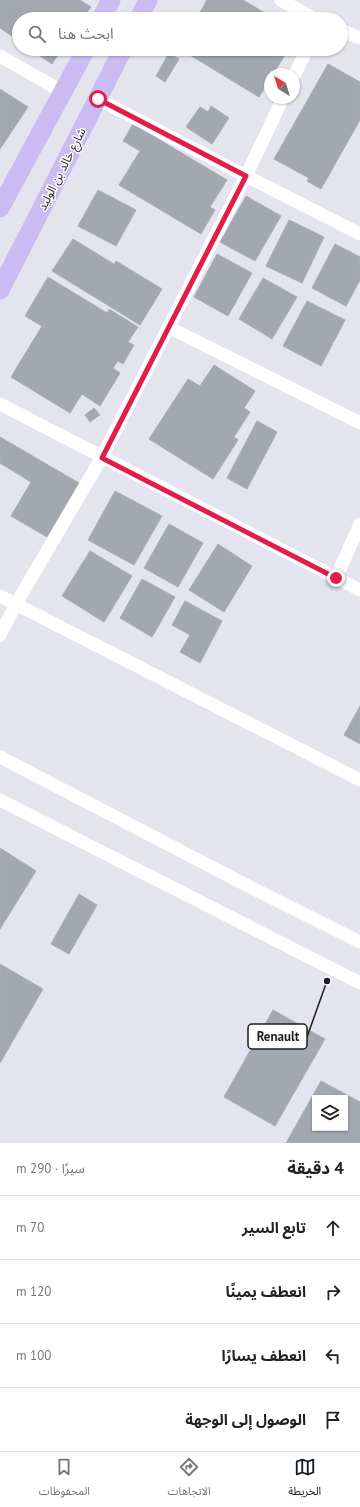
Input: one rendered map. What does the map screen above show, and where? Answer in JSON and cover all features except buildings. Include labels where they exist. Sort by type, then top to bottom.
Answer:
[{"type":"main road","points":[[105,12],[111,0]]},
{"type":"main road","points":[[142,12],[148,0]]},
{"type":"main road","points":[[0,208],[82,56]]},
{"type":"main road","name":"شارع خالد بن الوليد","points":[[0,290],[120,56]]},
{"type":"street","points":[[281,0],[302,12]]},
{"type":"street","points":[[348,33],[360,38]]},
{"type":"street","points":[[0,56],[63,92]]},
{"type":"street","points":[[298,68],[304,56]]},
{"type":"street","points":[[98,99],[360,234]]},
{"type":"street","points":[[0,635],[16,604],[102,458],[246,176],[280,104]]},
{"type":"street","points":[[168,327],[360,424]]},
{"type":"street","points":[[0,404],[360,590]]},
{"type":"street","points":[[336,578],[360,524]]},
{"type":"street","points":[[0,596],[360,780]]},
{"type":"street","points":[[0,758],[360,942]]},
{"type":"street","points":[[0,800],[360,983]]},
{"type":"place","name":"Renault","points":[[327,981]]},
{"type":"route","points":[[98,99],[246,176],[102,458],[336,578]]}]
